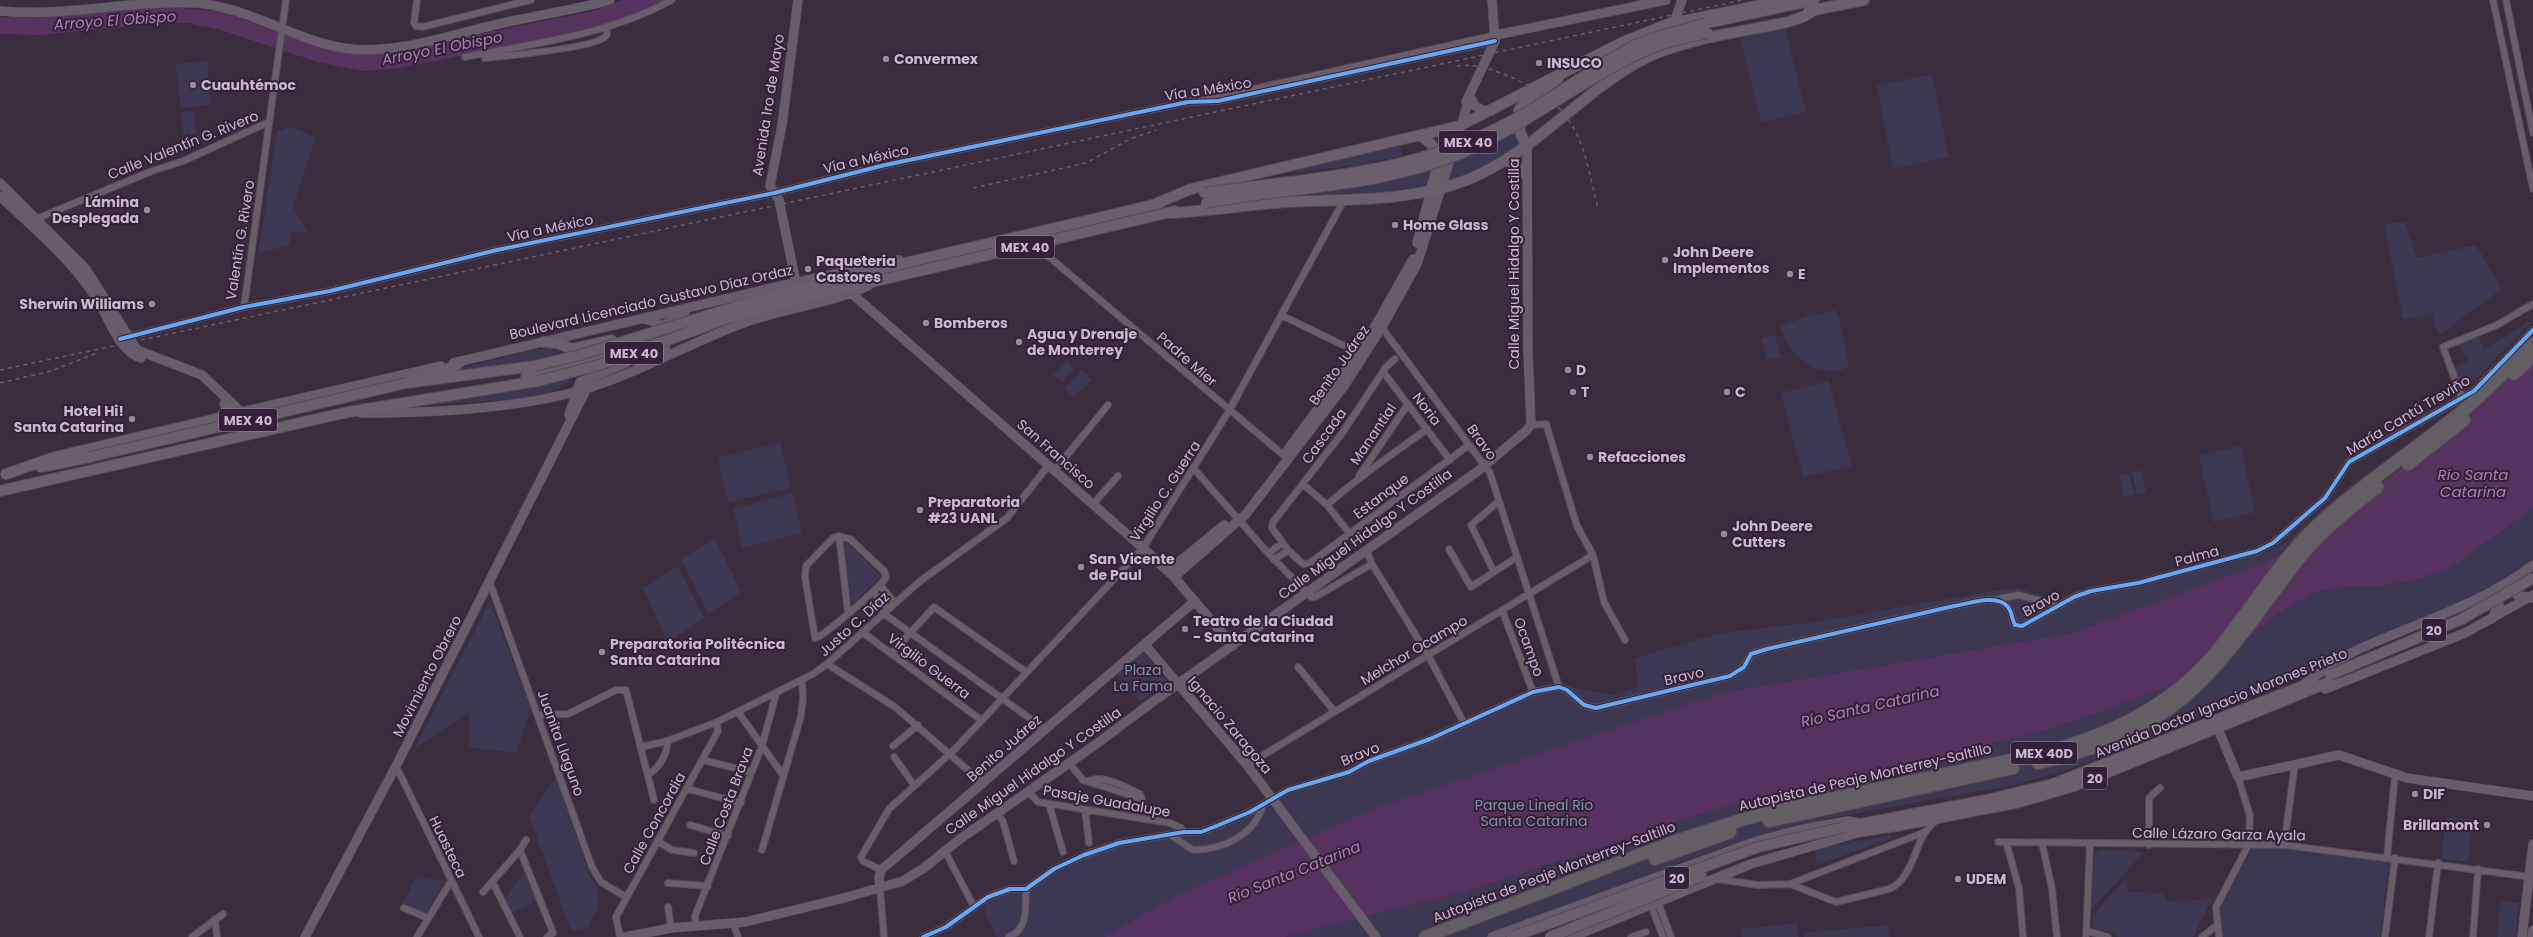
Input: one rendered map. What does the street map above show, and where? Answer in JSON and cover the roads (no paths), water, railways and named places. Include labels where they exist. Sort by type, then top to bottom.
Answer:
[{"type":"highway","name":"Autopista de Peaje Monterrey-Saltillo","points":[[1425,937],[1676,841],[1744,819],[1827,799],[2044,753],[2072,745],[2122,726],[2159,704],[2187,683],[2222,645],[2293,551],[2324,519],[2465,409],[2532,333]]},
{"type":"highway","name":"Autopista de Peaje Monterrey-Saltillo","points":[[1450,937],[1742,828],[2071,755],[2106,744],[2141,726],[2182,699],[2215,668],[2302,555],[2333,524],[2485,402],[2533,356]]},
{"type":"main road","name":"Boulevard Licenciado Gustavo Díaz Ordaz","points":[[0,491],[348,412],[538,381],[599,365],[727,314],[788,292],[1155,204],[1204,193],[1358,171],[1421,158],[1456,147],[1509,122],[1633,46],[1654,38],[1708,28],[1811,4],[1864,0]]},
{"type":"main road","points":[[1155,204],[1191,189],[1389,144],[1459,126],[1635,37],[1668,24],[1771,3],[1811,4],[1805,16],[1788,22],[1657,54],[1635,65],[1590,95],[1527,147],[1502,162],[1468,179],[1435,189],[1403,195],[1169,213]]},
{"type":"main road","name":"Boulevard Licenciado Gustavo Díaz Ordaz","points":[[3,475],[90,457],[410,382],[535,366],[580,356],[727,314],[1035,245],[1206,203],[1394,173],[1460,154],[1514,128],[1647,50],[1708,28]]},
{"type":"main road","points":[[1566,71],[1562,81],[1566,94],[1578,100],[1590,95]]},
{"type":"main road","points":[[1527,147],[1519,127],[1519,110],[1529,100],[1552,85],[1566,71]]},
{"type":"main road","points":[[1421,136],[1432,143],[1437,152],[1438,165],[1435,189]]},
{"type":"main road","points":[[447,395],[461,388],[615,360],[616,344],[611,340],[572,350],[557,343],[544,342]]},
{"type":"main road","points":[[410,382],[454,367],[460,362]]},
{"type":"main road","points":[[3,475],[55,457],[216,419],[223,417],[230,411]]},
{"type":"main road","points":[[194,446],[222,435],[223,425],[216,419]]},
{"type":"main road","name":"Avenida Doctor Ignacio Morones Prieto","points":[[2331,678],[2462,619],[2533,578]]},
{"type":"main road","name":"Avenida Doctor Ignacio Morones Prieto","points":[[1512,937],[1758,847],[1861,827],[2053,784],[2297,692],[2458,628],[2485,615],[2533,586]]},
{"type":"main road","name":"Avenida Doctor Ignacio Morones Prieto","points":[[1861,827],[1937,819],[2020,802],[2074,786],[2218,728],[2297,692]]},
{"type":"main road","name":"Avenida Doctor Ignacio Morones Prieto","points":[[1550,937],[1750,856],[1845,830]]},
{"type":"street","name":"Calle Valentín G. Rivero","points":[[36,219],[152,171],[183,161],[269,122],[286,0]]},
{"type":"street","points":[[417,0],[414,23],[416,26],[422,28],[531,0]]},
{"type":"street","points":[[0,11],[43,14],[166,1],[222,7],[282,29],[343,48],[382,48],[410,44],[610,0]]},
{"type":"street","points":[[465,56],[607,29],[651,12],[672,0]]},
{"type":"street","name":"Avenida 1ro de Mayo","points":[[796,282],[778,200],[770,186],[782,125],[798,0]]},
{"type":"street","points":[[1389,144],[1452,125],[1458,120],[1495,38],[1492,0]]},
{"type":"street","points":[[1495,38],[1638,3],[1666,0]]},
{"type":"street","points":[[1668,24],[1675,20],[1682,0]]},
{"type":"street","points":[[2493,0],[2533,189]]},
{"type":"street","points":[[2506,0],[2533,133]]},
{"type":"street","points":[[1657,2],[1669,4],[1677,12]]},
{"type":"street","points":[[485,58],[576,46],[604,39],[607,34],[607,29]]},
{"type":"street","name":"Vía a México","points":[[244,307],[330,291],[498,250],[774,193],[893,164],[1301,80],[1495,38]]},
{"type":"street","points":[[1470,96],[1475,106],[1485,111],[1491,111]]},
{"type":"street","name":"Benito Juárez","points":[[1171,574],[1237,519],[1244,508],[1344,386],[1400,290],[1413,258],[1435,189],[1470,96]]},
{"type":"street","name":"Valentín G. Rivero","points":[[123,338],[244,307],[269,122]]},
{"type":"street","name":"Calle Miguel Hidalgo Y Costilla","points":[[625,937],[671,928],[733,923],[772,916],[880,888],[912,875],[1485,465],[1531,425],[1527,345],[1527,147]]},
{"type":"street","points":[[1502,162],[1511,162],[1520,165],[1526,172],[1528,181]]},
{"type":"street","points":[[0,183],[86,269],[93,286],[123,338]]},
{"type":"street","points":[[0,196],[93,286]]},
{"type":"street","name":"Virgilio C. Guerra","points":[[881,870],[861,859],[889,809],[949,754],[1143,548],[1229,411],[1344,200]]},
{"type":"street","points":[[14,210],[30,218],[36,219]]},
{"type":"street","points":[[36,219],[36,224],[46,240]]},
{"type":"street","name":"Padre Mier","points":[[1035,245],[1286,458]]},
{"type":"street","name":"Boulevard Licenciado Gustavo Díaz Ordaz","points":[[123,338],[137,350],[202,376],[242,413],[698,307],[796,282],[879,264],[920,260]]},
{"type":"street","name":"Boulevard Licenciado Gustavo Díaz Ordaz","points":[[348,412],[386,413],[460,408],[515,403],[576,392],[630,372],[712,335],[777,312],[851,293],[880,280]]},
{"type":"street","name":"San Francisco","points":[[851,293],[1143,548],[1171,574],[1233,646]]},
{"type":"street","points":[[2462,398],[2443,347],[2497,325],[2533,304]]},
{"type":"street","points":[[576,392],[579,384],[584,380],[608,372],[615,360],[662,326],[698,307]]},
{"type":"street","points":[[698,307],[689,313],[686,326],[695,337],[712,335]]},
{"type":"street","points":[[1282,315],[1357,352]]},
{"type":"street","points":[[637,320],[654,321],[662,326],[667,339],[664,356]]},
{"type":"street","name":"Benito Juárez","points":[[1286,458],[1357,352],[1380,325]]},
{"type":"street","name":"Bravo","points":[[1380,325],[1485,465],[1499,501],[1559,687]]},
{"type":"street","name":"María Cantú Treviño","points":[[2298,521],[2325,498],[2345,466],[2357,456],[2462,398],[2482,384],[2532,333]]},
{"type":"street","name":"Boulevard Licenciado Gustavo Díaz Ordaz","points":[[123,338],[130,352],[136,356],[200,381],[244,425],[271,424],[275,428]]},
{"type":"street","name":"Cascada","points":[[1283,544],[1272,526],[1273,522],[1303,484],[1390,362],[1395,359]]},
{"type":"street","points":[[615,360],[630,372]]},
{"type":"street","name":"Noria","points":[[1384,372],[1450,460]]},
{"type":"street","name":"Movimiento Obrero","points":[[305,937],[396,766],[490,583],[587,388]]},
{"type":"street","name":"Movimiento Obrero","points":[[568,424],[576,392]]},
{"type":"street","points":[[556,396],[564,398],[571,410]]},
{"type":"street","name":"Manantial","points":[[1359,476],[1408,404]]},
{"type":"street","name":"Justo C. Díaz","points":[[641,747],[667,741],[717,722],[802,681],[827,664],[929,573],[1003,522],[1108,405]]},
{"type":"street","points":[[1531,425],[1546,424],[1577,526],[1593,555],[1604,602],[1625,640]]},
{"type":"street","name":"Manantial","points":[[1327,505],[1359,476],[1379,465],[1427,429]]},
{"type":"street","name":"Estanque","points":[[1288,550],[1305,564],[1350,534],[1469,445]]},
{"type":"street","points":[[1194,469],[1237,519],[1306,594],[1315,597],[1372,564]]},
{"type":"street","points":[[1093,504],[1118,476]]},
{"type":"street","points":[[1303,484],[1327,505],[1350,534]]},
{"type":"street","points":[[1494,572],[1471,525],[1499,501]]},
{"type":"street","name":"Palma","points":[[2091,591],[2138,583],[2257,551],[2268,547],[2298,521]]},
{"type":"street","points":[[839,536],[850,539],[884,571],[886,577],[873,592],[822,635],[814,638],[806,566],[819,551],[839,536]]},
{"type":"street","points":[[839,536],[848,613]]},
{"type":"street","points":[[1268,553],[1283,544],[1288,550],[1274,560]]},
{"type":"street","points":[[1448,549],[1469,586],[1517,557]]},
{"type":"street","points":[[1366,550],[1372,564],[1428,655],[1464,723]]},
{"type":"street","name":"Melchor Ocampo","points":[[1247,765],[1593,555]]},
{"type":"street","name":"20","points":[[2297,692],[2351,653],[2438,617],[2516,577],[2533,565]]},
{"type":"street","points":[[2516,577],[2513,586],[2515,593],[2531,597]]},
{"type":"street","name":"Juanita Llaguno","points":[[490,583],[594,872],[601,882],[626,897]]},
{"type":"street","points":[[880,585],[895,603]]},
{"type":"street","name":"Bravo","points":[[1276,802],[1304,784],[1349,772],[1368,761],[1430,739],[1533,692],[1559,687],[1567,690],[1584,706],[1596,708],[1730,676],[1744,667],[1751,654],[1767,649],[1954,606],[1991,600],[2004,604],[2008,608],[2015,625],[2025,625],[2057,605],[2091,591]]},
{"type":"street","points":[[873,592],[886,611],[910,632],[1046,730]]},
{"type":"street","points":[[1991,600],[2018,595],[2057,605]]},
{"type":"street","points":[[2482,595],[2491,595],[2497,600],[2498,608],[2491,620]]},
{"type":"street","name":"Avenida Doctor Ignacio Morones Prieto","points":[[2297,692],[2318,691],[2491,620],[2531,597]]},
{"type":"street","name":"Benito Juárez","points":[[881,870],[984,784],[1195,601]]},
{"type":"street","points":[[892,654],[933,607],[1026,672]]},
{"type":"street","name":"Ocampo","points":[[1502,610],[1533,692]]},
{"type":"street","name":"Virgilio Guerra","points":[[862,632],[981,720]]},
{"type":"street","name":"Ignacio Zaragoza","points":[[1145,645],[1247,765],[1376,937]]},
{"type":"street","points":[[827,664],[895,707],[918,725],[984,784]]},
{"type":"street","points":[[1298,667],[1335,712]]},
{"type":"street","points":[[762,850],[803,707],[802,681]]},
{"type":"street","points":[[538,715],[573,712],[616,690],[626,690],[654,800]]},
{"type":"street","name":"Calle Costa Brava","points":[[696,926],[695,916],[728,836],[762,746],[776,694]]},
{"type":"street","points":[[738,712],[783,775]]},
{"type":"street","name":"Calle Concordia","points":[[620,937],[616,917],[657,841],[688,789],[718,731],[717,722]]},
{"type":"street","points":[[893,746],[918,725]]},
{"type":"street","points":[[2218,728],[2238,777],[2250,816],[2249,844],[2216,907],[2219,937]]},
{"type":"street","points":[[648,774],[655,770],[667,749],[667,741]]},
{"type":"street","points":[[2238,777],[2334,756],[2346,756],[2395,775],[2532,797]]},
{"type":"street","points":[[894,757],[914,785]]},
{"type":"street","points":[[702,760],[752,772]]},
{"type":"street","points":[[1069,763],[1086,780],[1096,779],[1112,786],[1140,794],[1142,799]]},
{"type":"street","points":[[2284,845],[2295,764]]},
{"type":"street","name":"Huasteca","points":[[396,766],[479,937]]},
{"type":"street","points":[[2387,857],[2395,775]]},
{"type":"street","points":[[2149,845],[2149,798],[2160,788]]},
{"type":"street","points":[[688,789],[741,803]]},
{"type":"street","name":"Pasaje Guadalupe","points":[[1028,791],[1035,802],[1170,823],[1182,828],[1184,832]]},
{"type":"street","name":"Pasaje Guadalupe","points":[[923,937],[938,931],[973,905],[1010,889],[1026,889],[1067,862],[1096,850],[1119,843],[1172,836],[1184,832],[1201,832],[1263,804],[1276,802]]},
{"type":"street","points":[[1049,804],[1063,852]]},
{"type":"street","points":[[1172,836],[1194,850],[1223,845],[1244,834],[1252,826],[1259,818],[1263,804]]},
{"type":"street","points":[[1085,810],[1089,843]]},
{"type":"street","points":[[997,813],[1003,821],[1014,861]]},
{"type":"street","points":[[1790,884],[1833,902],[1895,887],[1912,862],[1925,832],[1937,819]]},
{"type":"street","name":"Avenida Doctor Ignacio Morones Prieto","points":[[1497,936],[1522,924],[1693,866],[1757,841],[1803,828],[1848,822],[1861,827]]},
{"type":"street","points":[[690,825],[728,836]]},
{"type":"street","name":"Avenida Doctor Ignacio Morones Prieto","points":[[1572,937],[1714,878],[1773,856],[1861,827]]},
{"type":"street","points":[[1714,878],[1758,885],[1790,884],[1925,832]]},
{"type":"street","points":[[483,892],[493,883],[520,850],[526,840]]},
{"type":"street","points":[[657,841],[672,850],[694,852]]},
{"type":"street","name":"Calle Lázaro Garza Ayala","points":[[1998,842],[2149,845],[2284,845],[2438,863],[2531,877]]},
{"type":"street","points":[[2006,842],[2019,888],[2023,937]]},
{"type":"street","points":[[2042,843],[2052,889],[2057,937]]},
{"type":"street","points":[[2090,844],[2086,934],[2108,937]]},
{"type":"street","points":[[2522,937],[2531,877],[2533,844]]},
{"type":"street","points":[[520,850],[553,932],[547,937]]},
{"type":"street","points":[[945,851],[973,905]]},
{"type":"street","points":[[2385,937],[2395,858]]},
{"type":"street","points":[[2429,937],[2438,863]]},
{"type":"street","points":[[2474,937],[2478,869]]},
{"type":"street","points":[[881,870],[879,877],[884,937]]},
{"type":"street","points":[[417,937],[451,881]]},
{"type":"street","points":[[493,883],[520,937]]},
{"type":"street","points":[[668,883],[708,886]]},
{"type":"street","points":[[1009,937],[1018,932],[1023,925],[1025,916],[1026,889]]},
{"type":"street","points":[[1654,903],[1663,937]]},
{"type":"street","points":[[1654,903],[1671,937]]},
{"type":"street","points":[[668,907],[671,928]]},
{"type":"street","points":[[1571,907],[1574,921],[1582,933]]},
{"type":"street","points":[[404,908],[428,918]]},
{"type":"street","points":[[192,937],[223,914]]},
{"type":"street","points":[[1544,917],[1551,926],[1554,937]]},
{"type":"street","points":[[215,920],[217,937]]},
{"type":"street","points":[[733,923],[738,937]]},
{"type":"street","points":[[1522,924],[1526,937]]},
{"type":"street","points":[[2202,937],[2217,925]]},
{"type":"street","points":[[2532,937],[2533,930]]},
{"type":"street","points":[[1631,937],[1646,932]]},
{"type":"water","name":"Arroyo El Obispo","points":[[622,0],[666,0],[651,9],[601,28],[394,69],[363,71],[321,63],[218,29],[187,23],[162,23],[40,35],[0,34],[0,17],[39,17],[163,6],[223,12],[327,50],[366,54],[393,52],[597,10]]},
{"type":"water","name":"Río Santa Catarina","points":[[2533,360],[2533,508],[2453,566],[2417,579],[2379,586],[2344,586],[2309,594],[2283,610],[2216,661],[2169,686],[2108,709],[2028,735],[1716,809],[1463,892],[1284,937],[1104,937],[1185,892],[1378,807],[1722,693],[2070,634],[2269,561],[2364,500]]},
{"type":"railway","points":[[0,370],[1743,0]]},
{"type":"railway","points":[[1457,66],[1471,65],[1499,72],[1536,90],[1553,102],[1566,116],[1575,130],[1588,165],[1598,209]]},
{"type":"railway","points":[[973,188],[1086,163],[1130,139],[1156,130]]},
{"type":"railway","points":[[0,383],[51,371],[97,353]]},
{"type":"place","name":"Convermex","points":[[886,59]]},
{"type":"place","name":"INSUCO","points":[[1539,63]]},
{"type":"place","name":"Cuauhtémoc","points":[[193,85]]},
{"type":"place","name":"Lámina Desplegada","points":[[147,210]]},
{"type":"place","name":"Home Glass","points":[[1395,225]]},
{"type":"place","name":"John Deere Implementos","points":[[1665,260]]},
{"type":"place","name":"Paqueteria Castores","points":[[808,269]]},
{"type":"place","name":"E","points":[[1790,274]]},
{"type":"place","name":"Sherwin Williams","points":[[152,304]]},
{"type":"place","name":"Bomberos","points":[[926,323]]},
{"type":"place","name":"Agua y Drenaje de Monterrey","points":[[1019,342]]},
{"type":"place","name":"D","points":[[1568,370]]},
{"type":"place","name":"T","points":[[1573,392]]},
{"type":"place","name":"C","points":[[1727,392]]},
{"type":"place","name":"Hotel Hi! Santa Catarina","points":[[132,419]]},
{"type":"place","name":"Refacciones","points":[[1590,457]]},
{"type":"place","name":"Preparatoria #23 UANL","points":[[920,510]]},
{"type":"place","name":"John Deere Cutters","points":[[1724,534]]},
{"type":"place","name":"San Vicente de Paul","points":[[1081,567]]},
{"type":"place","name":"Teatro de la Ciudad - Santa Catarina","points":[[1185,629]]},
{"type":"place","name":"Preparatoria Politécnica Santa Catarina","points":[[602,652]]},
{"type":"place","name":"DIF","points":[[2415,794]]},
{"type":"place","name":"Brillamont","points":[[2487,825]]},
{"type":"place","name":"UDEM","points":[[1958,879]]},
{"type":"park label","name":"Plaza La Fama","points":[[1143,678]]},
{"type":"park label","name":"Parque Lineal Río Santa Catarina","points":[[1534,814]]}]
